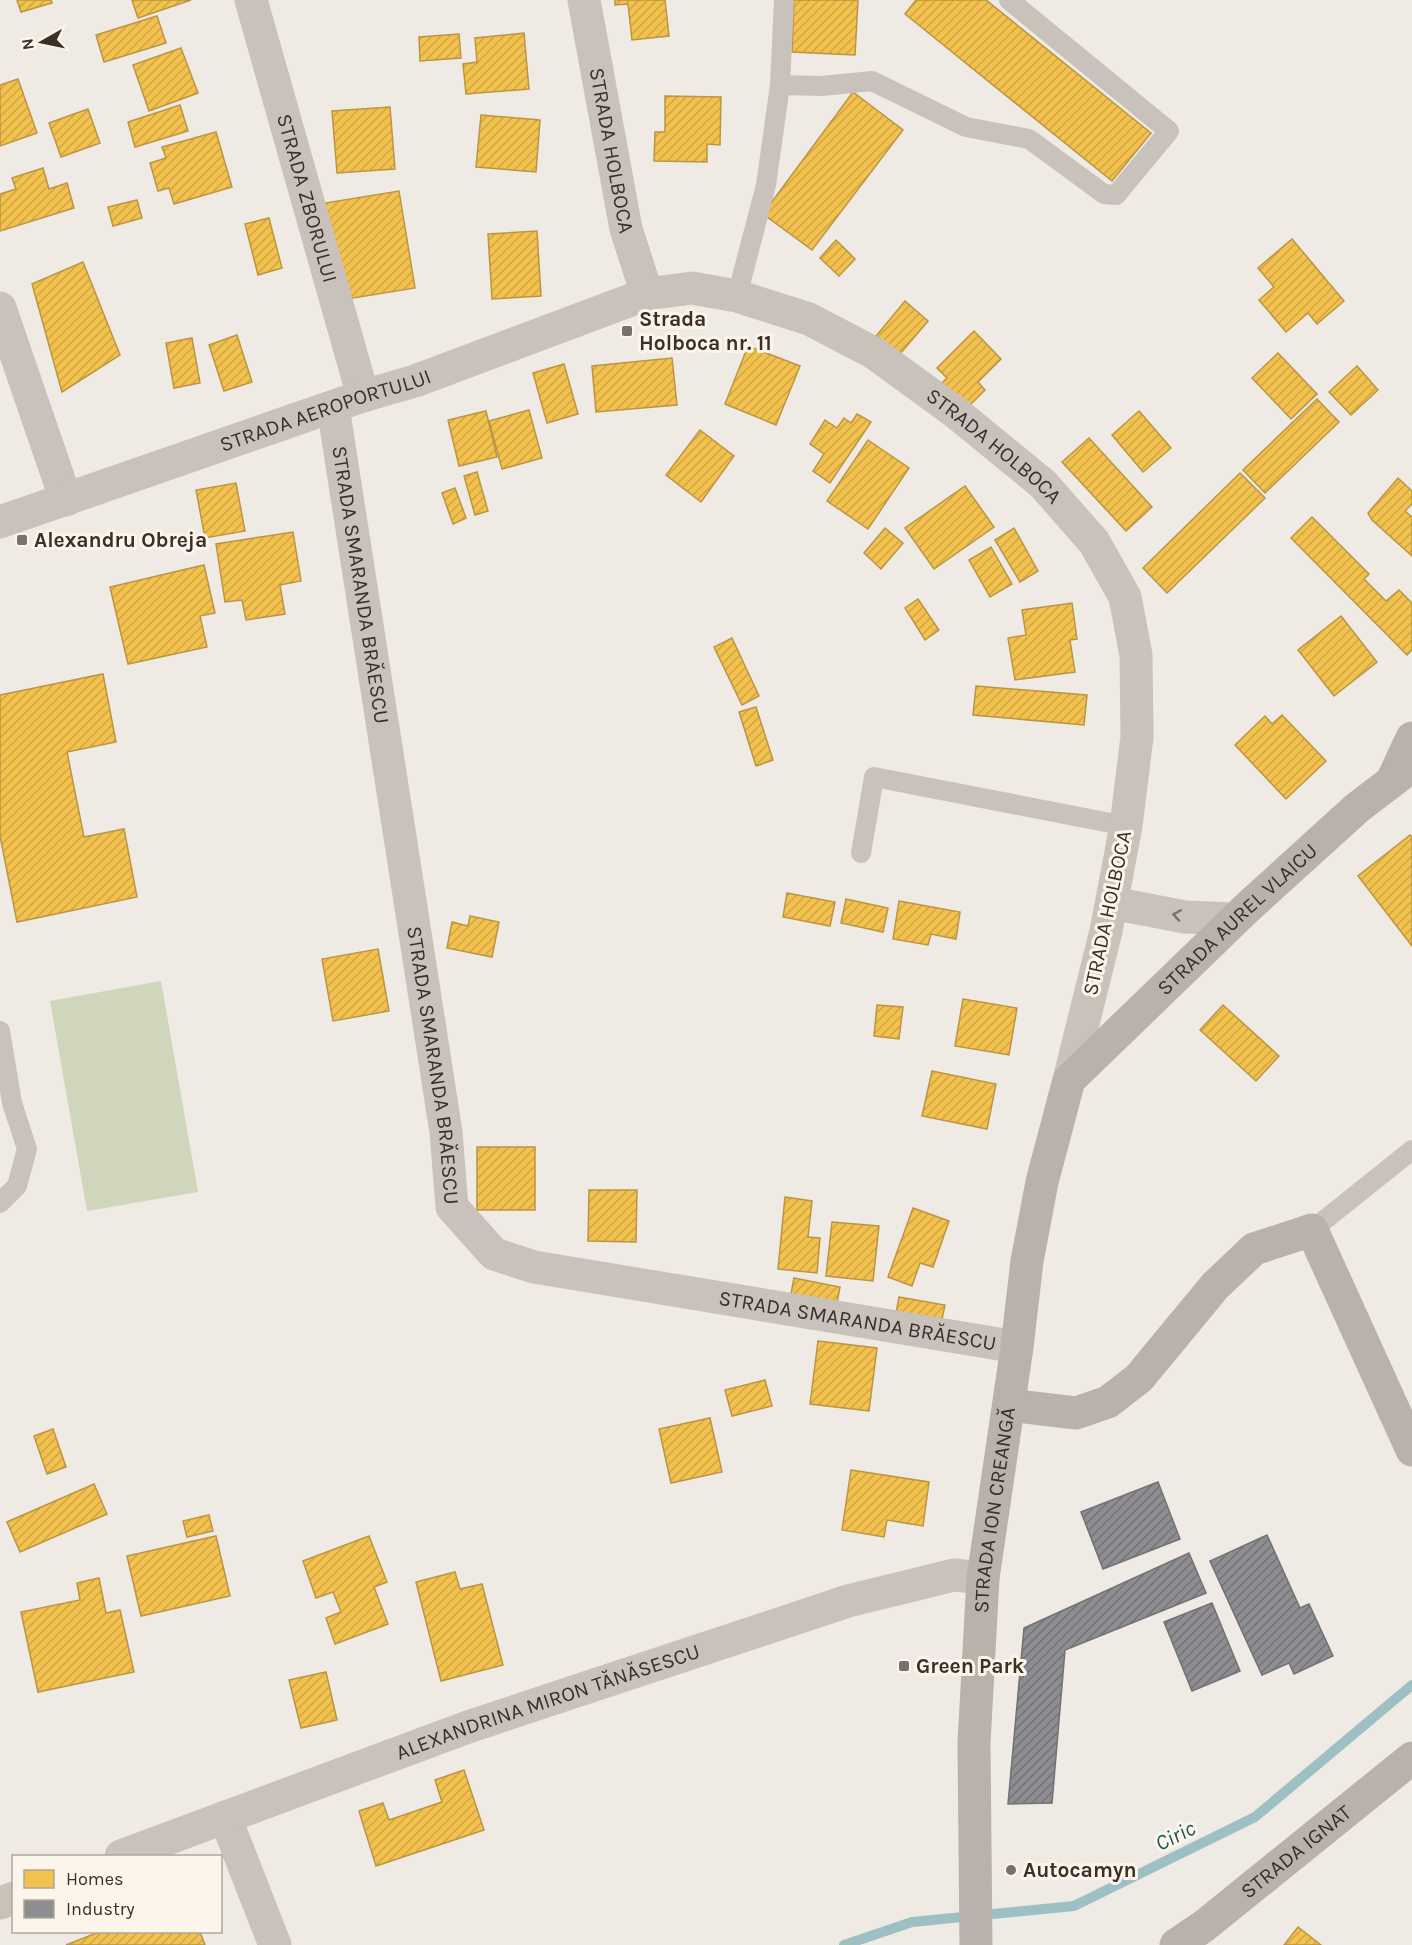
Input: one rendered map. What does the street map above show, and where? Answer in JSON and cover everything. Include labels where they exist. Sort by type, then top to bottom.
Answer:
[{"type":"street","name":"STRADA ZBORULUI","points":[[250,0],[348,401]]},
{"type":"street","name":"STRADA HOLBOCA","points":[[584,0],[626,229],[647,294],[692,288],[737,297],[809,319],[874,353],[955,412],[1043,484],[1094,542],[1125,597],[1136,655],[1137,737],[1126,826],[1112,903],[1069,1080]]},
{"type":"street","name":"STRADA AEROPORTULUI","points":[[0,522],[348,401],[415,381],[647,294]]},
{"type":"street","points":[[0,308],[66,500]]},
{"type":"street","name":"STRADA SMARANDA BRĂESCU","points":[[348,401],[446,1132],[452,1206],[494,1254],[534,1267],[1017,1347]]},
{"type":"street","points":[[1402,773],[1412,738]]},
{"type":"street","name":"STRADA AUREL VLAICU","points":[[1069,1080],[1235,919],[1357,808],[1402,773]]},
{"type":"street","points":[[1112,903],[1185,917],[1235,919]]},
{"type":"street","name":"STRADA ION CREANGĂ","points":[[976,1945],[974,1743],[983,1578],[1009,1405],[1027,1261],[1040,1193],[1069,1080]]},
{"type":"street","points":[[1009,1405],[1076,1413],[1108,1402],[1139,1378],[1215,1286],[1254,1249],[1311,1230],[1412,1450]]},
{"type":"street","name":"ALEXANDRINA MIRON TĂNĂSESCU","points":[[126,1855],[468,1727],[848,1600],[954,1575],[983,1578]]},
{"type":"street","name":"STRADA IGNAT","points":[[1176,1945],[1204,1926],[1412,1758]]},
{"type":"street","points":[[225,1817],[275,1945]]},
{"type":"lane","points":[[737,297],[766,185],[780,85],[784,0]]},
{"type":"lane","points":[[780,85],[822,86],[872,81],[966,127],[1029,139],[1104,194],[1116,195],[1169,131],[1009,0]]},
{"type":"lane","points":[[861,853],[874,777],[1126,826]]},
{"type":"lane","points":[[0,1030],[12,1103],[27,1149],[17,1186],[0,1203]]},
{"type":"lane","points":[[1311,1230],[1412,1150]]},
{"type":"green space","points":[[161,981],[198,1192],[87,1211],[50,1001]]},
{"type":"building: Homes","points":[[17,0],[51,0],[52,3],[21,12]]},
{"type":"building: Homes","points":[[132,0],[191,0],[138,18]]},
{"type":"building: Homes","points":[[615,0],[665,0],[669,36],[632,40],[628,4],[615,5]]},
{"type":"building: Homes","points":[[794,0],[858,0],[855,55],[792,52]]},
{"type":"building: Homes","points":[[916,0],[986,0],[1151,133],[1112,181],[905,14]]},
{"type":"building: Homes","points":[[157,16],[166,43],[104,62],[96,35]]},
{"type":"building: Homes","points":[[524,33],[529,89],[466,94],[463,64],[477,62],[475,38]]},
{"type":"building: Homes","points":[[459,34],[461,58],[420,61],[419,37]]},
{"type":"building: Homes","points":[[181,48],[198,93],[149,111],[133,65]]},
{"type":"building: Homes","points":[[18,79],[37,133],[0,146],[0,85]]},
{"type":"building: Homes","points":[[853,92],[903,130],[812,250],[763,214]]},
{"type":"building: Homes","points":[[665,96],[721,97],[720,145],[707,144],[707,162],[654,161],[655,132],[665,132]]},
{"type":"building: Homes","points":[[180,105],[188,131],[135,147],[128,122]]},
{"type":"building: Homes","points":[[390,107],[395,169],[337,173],[332,111]]},
{"type":"building: Homes","points":[[88,109],[100,143],[61,157],[49,123]]},
{"type":"building: Homes","points":[[481,115],[540,120],[536,172],[476,167]]},
{"type":"building: Homes","points":[[216,132],[232,187],[174,204],[169,188],[158,191],[150,163],[166,158],[162,147]]},
{"type":"building: Homes","points":[[43,168],[49,189],[67,183],[74,208],[0,231],[0,194],[16,189],[12,178]]},
{"type":"building: Homes","points":[[399,191],[415,288],[335,301],[319,204]]},
{"type":"building: Homes","points":[[137,200],[142,218],[113,226],[108,207]]},
{"type":"building: Homes","points":[[269,218],[282,268],[258,275],[245,224]]},
{"type":"building: Homes","points":[[537,231],[541,296],[492,299],[488,234]]},
{"type":"building: Homes","points":[[1292,239],[1344,301],[1317,324],[1308,313],[1286,332],[1259,300],[1274,287],[1258,268]]},
{"type":"building: Homes","points":[[836,240],[855,259],[839,276],[820,258]]},
{"type":"building: Homes","points":[[83,262],[120,355],[62,392],[32,284]]},
{"type":"building: Homes","points":[[905,301],[928,321],[894,361],[872,341]]},
{"type":"building: Homes","points":[[974,331],[1001,359],[978,382],[985,390],[964,411],[939,386],[947,378],[937,368]]},
{"type":"building: Homes","points":[[237,335],[252,382],[224,391],[209,345]]},
{"type":"building: Homes","points":[[192,338],[200,383],[174,388],[166,343]]},
{"type":"building: Homes","points":[[748,346],[800,366],[776,425],[725,404]]},
{"type":"building: Homes","points":[[1278,353],[1317,394],[1291,419],[1252,378]]},
{"type":"building: Homes","points":[[672,358],[677,405],[596,412],[592,366]]},
{"type":"building: Homes","points":[[564,364],[578,414],[547,423],[533,373]]},
{"type":"building: Homes","points":[[1357,366],[1378,390],[1351,415],[1329,392]]},
{"type":"building: Homes","points":[[1317,399],[1339,422],[1265,493],[1243,470]]},
{"type":"building: Homes","points":[[529,410],[542,458],[502,469],[489,421]]},
{"type":"building: Homes","points":[[486,411],[497,457],[459,466],[448,420]]},
{"type":"building: Homes","points":[[1139,411],[1171,448],[1143,472],[1112,435]]},
{"type":"building: Homes","points":[[857,414],[871,422],[830,483],[813,471],[824,454],[810,444],[825,420],[837,428],[844,418],[851,423]]},
{"type":"building: Homes","points":[[700,430],[734,456],[701,502],[666,475]]},
{"type":"building: Homes","points":[[1089,438],[1152,507],[1126,531],[1062,462]]},
{"type":"building: Homes","points":[[868,440],[909,468],[868,529],[827,501]]},
{"type":"building: Homes","points":[[477,472],[488,511],[475,515],[464,476]]},
{"type":"building: Homes","points":[[1240,473],[1265,498],[1167,593],[1143,568]]},
{"type":"building: Homes","points":[[1398,478],[1412,491],[1412,504],[1405,511],[1412,517],[1412,556],[1372,520],[1368,513]]},
{"type":"building: Homes","points":[[236,483],[245,531],[205,538],[196,490]]},
{"type":"building: Homes","points":[[965,486],[994,527],[934,569],[905,528]]},
{"type":"building: Homes","points":[[455,488],[466,518],[453,524],[442,493]]},
{"type":"building: Homes","points":[[1312,517],[1369,574],[1364,579],[1386,601],[1399,590],[1412,603],[1412,650],[1407,655],[1291,538]]},
{"type":"building: Homes","points":[[885,528],[903,543],[881,569],[864,553]]},
{"type":"building: Homes","points":[[1014,528],[1038,571],[1020,582],[995,540]]},
{"type":"building: Homes","points":[[293,532],[301,581],[280,585],[285,614],[246,620],[242,600],[225,602],[216,544]]},
{"type":"building: Homes","points":[[991,547],[1012,584],[990,597],[969,560]]},
{"type":"building: Homes","points":[[204,565],[215,613],[200,616],[207,647],[128,664],[110,587]]},
{"type":"building: Homes","points":[[918,599],[939,630],[925,640],[905,608]]},
{"type":"building: Homes","points":[[1072,603],[1077,639],[1070,640],[1075,672],[1015,680],[1008,638],[1026,635],[1022,610]]},
{"type":"building: Homes","points":[[1341,616],[1377,662],[1334,696],[1298,650]]},
{"type":"building: Homes","points":[[732,638],[759,696],[742,705],[714,647]]},
{"type":"building: Homes","points":[[103,674],[116,742],[67,752],[84,837],[124,829],[137,897],[17,922],[0,836],[0,695]]},
{"type":"building: Homes","points":[[976,686],[1087,695],[1084,725],[973,715]]},
{"type":"building: Homes","points":[[756,707],[773,760],[756,766],[739,712]]},
{"type":"building: Homes","points":[[1282,715],[1326,761],[1286,799],[1235,745],[1265,716],[1272,724]]},
{"type":"building: Homes","points":[[1410,835],[1412,838],[1412,946],[1358,876]]},
{"type":"building: Homes","points":[[787,893],[835,902],[830,926],[783,917]]},
{"type":"building: Homes","points":[[846,899],[888,908],[883,932],[841,923]]},
{"type":"building: Homes","points":[[899,901],[960,912],[956,939],[931,934],[928,945],[893,939]]},
{"type":"building: Homes","points":[[470,916],[499,922],[492,957],[447,948],[452,922],[468,926]]},
{"type":"building: Homes","points":[[378,949],[389,1011],[333,1021],[322,959]]},
{"type":"building: Homes","points":[[963,999],[1017,1008],[1009,1055],[955,1046]]},
{"type":"building: Homes","points":[[877,1005],[903,1007],[899,1039],[874,1036]]},
{"type":"building: Homes","points":[[1223,1005],[1279,1056],[1256,1081],[1200,1030]]},
{"type":"building: Homes","points":[[932,1071],[996,1084],[987,1129],[922,1116]]},
{"type":"building: Homes","points":[[477,1147],[535,1147],[535,1210],[477,1210]]},
{"type":"building: Homes","points":[[589,1190],[637,1190],[636,1242],[588,1241]]},
{"type":"building: Homes","points":[[785,1197],[812,1201],[808,1237],[820,1238],[817,1273],[778,1269]]},
{"type":"building: Homes","points":[[913,1208],[949,1221],[933,1267],[920,1263],[912,1286],[888,1277]]},
{"type":"building: Homes","points":[[832,1222],[879,1226],[873,1281],[826,1276]]},
{"type":"building: Homes","points":[[794,1278],[840,1287],[835,1313],[789,1304]]},
{"type":"building: Homes","points":[[899,1297],[945,1305],[940,1328],[895,1319]]},
{"type":"building: Homes","points":[[818,1341],[877,1348],[869,1411],[810,1404]]},
{"type":"building: Homes","points":[[765,1380],[772,1406],[732,1416],[725,1390]]},
{"type":"building: Homes","points":[[710,1418],[722,1472],[671,1483],[659,1429]]},
{"type":"building: Homes","points":[[53,1429],[66,1467],[47,1474],[34,1436]]},
{"type":"building: Homes","points":[[851,1470],[929,1482],[923,1526],[887,1520],[884,1537],[842,1530]]},
{"type":"building: Homes","points":[[94,1484],[107,1514],[20,1552],[7,1522]]},
{"type":"building: Homes","points":[[209,1515],[213,1531],[187,1537],[183,1521]]},
{"type":"building: Homes","points":[[216,1536],[230,1596],[141,1616],[127,1556]]},
{"type":"building: Homes","points":[[369,1536],[387,1582],[374,1587],[388,1624],[335,1644],[326,1618],[341,1612],[333,1592],[316,1598],[303,1561]]},
{"type":"building: Homes","points":[[455,1572],[460,1589],[482,1584],[503,1665],[441,1681],[416,1582]]},
{"type":"building: Homes","points":[[99,1578],[106,1613],[120,1610],[134,1672],[38,1692],[21,1612],[80,1600],[77,1583]]},
{"type":"building: Homes","points":[[326,1672],[337,1720],[301,1728],[289,1680]]},
{"type":"building: Homes","points":[[464,1770],[484,1830],[376,1866],[359,1811],[383,1803],[389,1820],[442,1802],[435,1780]]},
{"type":"building: Homes","points":[[1298,1927],[1321,1945],[1284,1945]]},
{"type":"building: Homes","points":[[96,1933],[200,1933],[205,1945],[66,1945]]},
{"type":"building: Industry","points":[[1158,1482],[1180,1539],[1103,1569],[1081,1512]]},
{"type":"building: Industry","points":[[1267,1535],[1300,1608],[1309,1604],[1333,1656],[1294,1674],[1289,1663],[1262,1675],[1210,1561]]},
{"type":"building: Industry","points":[[1189,1553],[1206,1593],[1065,1650],[1052,1803],[1008,1804],[1024,1628]]},
{"type":"building: Industry","points":[[1212,1603],[1240,1671],[1192,1691],[1164,1622]]},
{"type":"waterway","name":"Ciric","points":[[844,1945],[912,1922],[1074,1906],[1255,1817],[1412,1685]]},
{"type":"place","name":"Strada Holboca nr. 11","points":[[627,331]]},
{"type":"place","name":"Alexandru Obreja","points":[[22,540]]},
{"type":"place","name":"Green Park","points":[[904,1666]]},
{"type":"place","name":"Autocamyn","points":[[1011,1870]]}]
